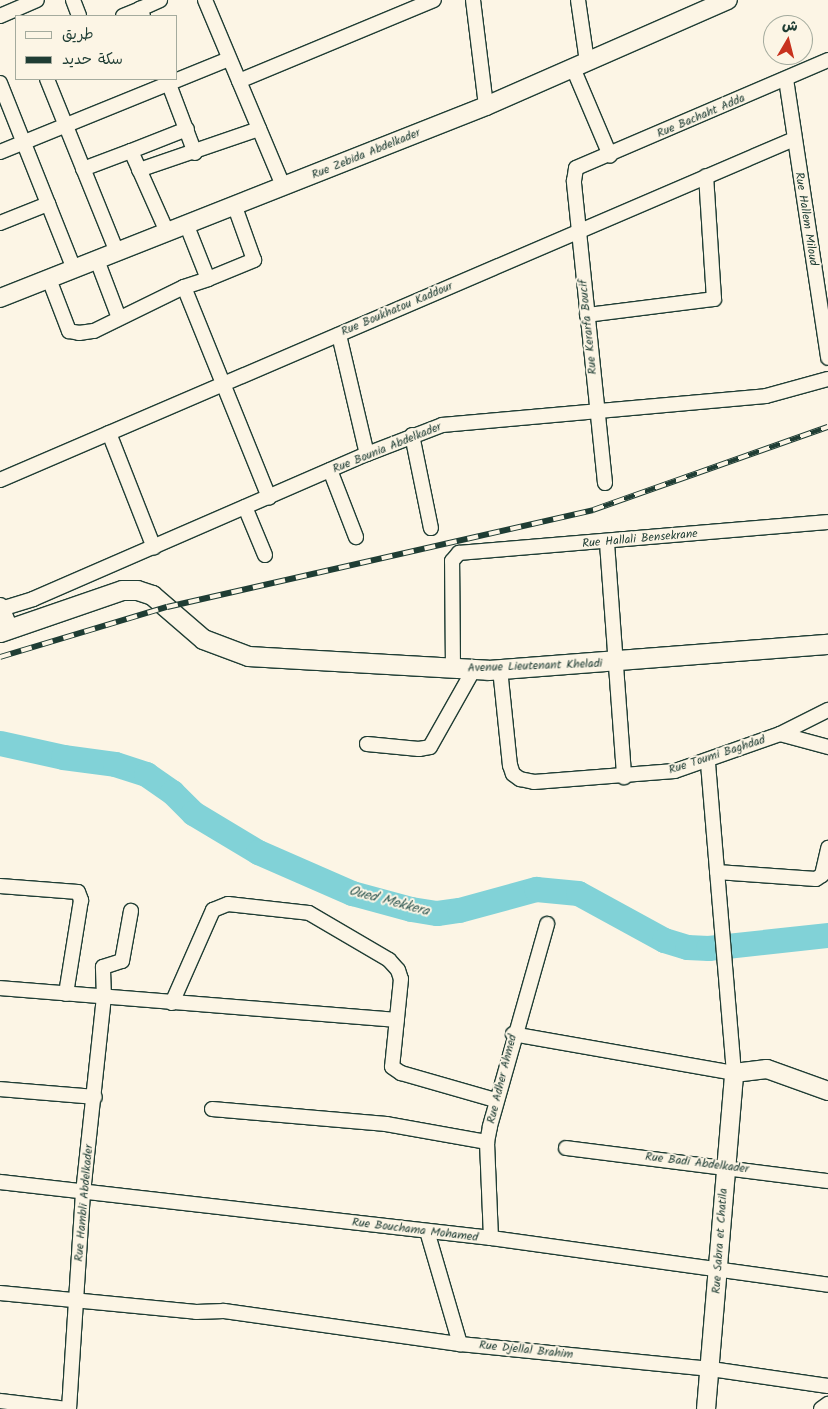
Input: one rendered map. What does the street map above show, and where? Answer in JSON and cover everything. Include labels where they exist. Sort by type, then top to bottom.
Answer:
[{"type":"main road","name":"Avenue Lieutenant Kheladi","points":[[5,630],[122,590],[144,592],[167,607],[203,639],[248,656],[500,669],[616,662],[828,644]]},
{"type":"street","points":[[0,16],[37,0]]},
{"type":"street","points":[[72,0],[79,15]]},
{"type":"street","points":[[129,15],[142,13],[160,0]]},
{"type":"street","points":[[205,0],[283,186]]},
{"type":"street","points":[[239,81],[434,0]]},
{"type":"street","points":[[473,0],[486,106]]},
{"type":"street","points":[[578,0],[580,65],[610,155]]},
{"type":"street","name":"Rue Zebida Abdelkader","points":[[0,298],[167,232],[187,226],[486,106],[728,0]]},
{"type":"street","points":[[178,77],[229,58]]},
{"type":"street","name":"Rue Bachaht Adda","points":[[574,172],[580,166],[610,155],[828,60]]},
{"type":"street","name":"Rue Hallem Miloud","points":[[786,79],[828,358]]},
{"type":"street","points":[[47,80],[117,252]]},
{"type":"street","points":[[0,152],[66,126],[168,81],[195,153]]},
{"type":"street","points":[[0,83],[74,269]]},
{"type":"street","points":[[139,170],[195,153],[259,129]]},
{"type":"street","points":[[83,169],[187,130]]},
{"type":"street","name":"Rue Boukhatou Kaddour","points":[[0,480],[794,139]]},
{"type":"street","points":[[131,151],[167,232]]},
{"type":"street","name":"Rue Kerarfa Boucif","points":[[574,172],[605,483]]},
{"type":"street","points":[[587,315],[713,300],[716,292],[706,176]]},
{"type":"street","points":[[0,223],[48,204]]},
{"type":"street","points":[[49,279],[69,331],[78,334],[94,331],[184,287],[254,260],[234,207]]},
{"type":"street","points":[[187,226],[208,279]]},
{"type":"street","points":[[97,260],[119,318]]},
{"type":"street","points":[[184,287],[225,384],[269,497]]},
{"type":"street","points":[[339,335],[367,454]]},
{"type":"street","name":"Rue Bounia Abdelkader","points":[[0,608],[33,599],[412,435],[462,421],[597,412],[766,396],[828,379]]},
{"type":"street","points":[[109,433],[154,548]]},
{"type":"street","points":[[412,435],[431,528]]},
{"type":"street","points":[[330,470],[356,538]]},
{"type":"street","points":[[245,507],[265,555]]},
{"type":"street","name":"Rue Hallali Bensekrane","points":[[453,668],[453,558],[464,552],[607,543],[828,522]]},
{"type":"street","points":[[607,543],[624,777]]},
{"type":"street","points":[[0,608],[5,630]]},
{"type":"street","points":[[367,744],[419,749],[430,746],[474,669]]},
{"type":"street","name":"Rue Toumi Baghdad","points":[[500,669],[513,774],[520,780],[534,782],[624,777],[675,771],[708,761],[780,734],[828,710]]},
{"type":"street","points":[[780,734],[828,748]]},
{"type":"street","points":[[708,761],[734,1073]]},
{"type":"street","points":[[717,872],[818,878],[828,848]]},
{"type":"street","points":[[0,886],[78,892],[81,900],[66,994]]},
{"type":"street","points":[[172,1003],[213,910],[228,904],[243,904],[318,916],[389,960],[401,979],[392,1067],[401,1073],[495,1100]]},
{"type":"street","name":"Rue Hambli Abdelkader","points":[[68,1409],[83,1193],[104,998],[103,967],[122,961],[131,911]]},
{"type":"street","name":"Rue Adher Ahmed","points":[[491,1238],[487,1142],[495,1100],[513,1034],[547,924]]},
{"type":"street","points":[[0,988],[104,998],[397,1020]]},
{"type":"street","points":[[513,1034],[734,1073],[768,1069],[828,1091]]},
{"type":"street","name":"Rue Sabra et Chatila","points":[[706,1409],[711,1369],[734,1073]]},
{"type":"street","points":[[0,1089],[94,1097]]},
{"type":"street","points":[[212,1109],[386,1124],[487,1142]]},
{"type":"street","name":"Rue Badi Abdelkader","points":[[566,1148],[726,1166],[828,1181]]},
{"type":"street","name":"Rue Bouchama Mohamed","points":[[0,1182],[83,1193],[491,1238],[718,1272],[828,1285]]},
{"type":"street","points":[[428,1231],[460,1344]]},
{"type":"street","name":"Rue Djellal Brahim","points":[[0,1293],[196,1312],[224,1311],[460,1344],[711,1369],[828,1386]]},
{"type":"street","points":[[0,1401],[68,1409]]},
{"type":"waterway","name":"Oued Mekkera","points":[[0,743],[63,757],[115,764],[146,774],[172,792],[193,813],[258,852],[352,893],[411,909],[437,913],[459,910],[536,889],[578,893],[664,940],[687,947],[708,948],[828,935]]},
{"type":"railway","points":[[0,657],[167,607],[593,510],[828,427]]}]
